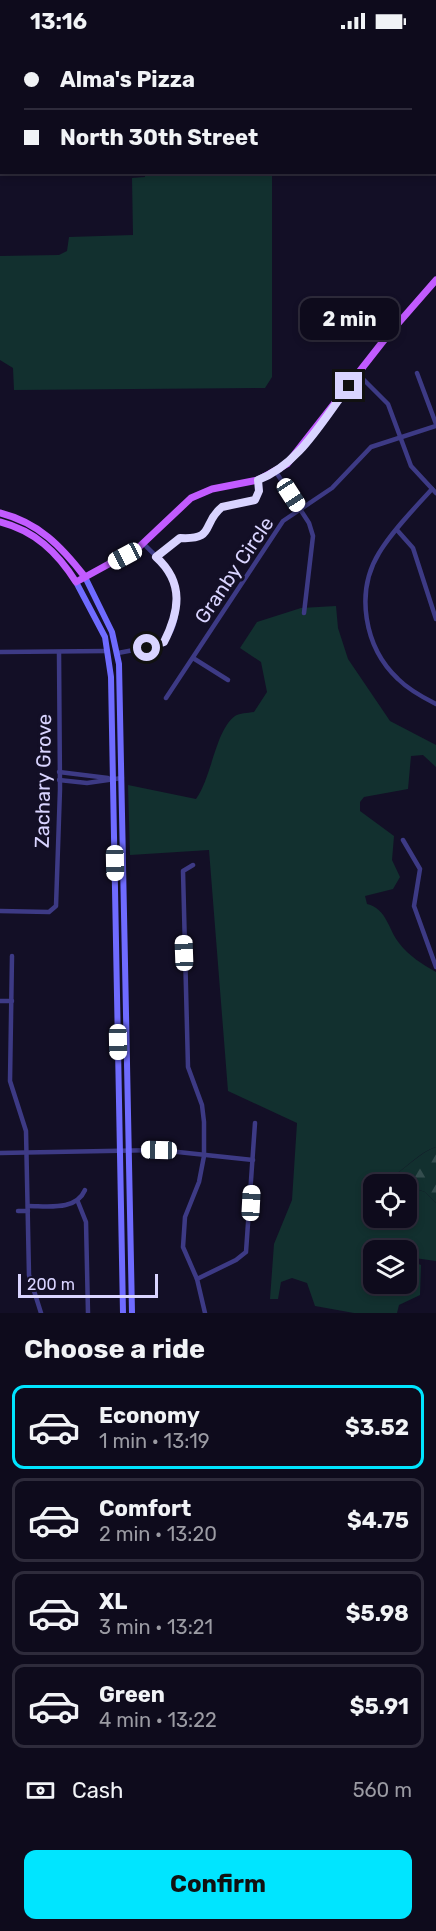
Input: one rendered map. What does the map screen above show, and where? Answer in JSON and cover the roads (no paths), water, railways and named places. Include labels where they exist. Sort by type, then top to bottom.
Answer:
[{"type":"main road","points":[[76,582],[143,543],[191,498],[212,489],[258,480],[276,472],[292,460],[358,374],[436,280]]},
{"type":"main road","points":[[0,513],[22,520],[46,534],[64,549],[85,577],[110,625],[118,653],[132,1313]]},
{"type":"main road","points":[[0,522],[35,535],[50,548],[76,582],[101,629],[108,651],[113,779],[123,1313]]},
{"type":"street","points":[[417,373],[436,425]]},
{"type":"street","points":[[358,374],[388,404],[411,466],[434,491],[396,530],[379,553],[368,580],[366,610],[369,632],[382,660],[396,677],[436,704]]},
{"type":"street","name":"Granby Circle","points":[[165,698],[283,521],[332,488],[367,450],[436,425]]},
{"type":"street","points":[[276,472],[312,530],[314,542],[307,576],[304,613]]},
{"type":"street","points":[[156,557],[180,538],[196,539],[203,536],[222,507],[255,500],[259,491],[258,480]]},
{"type":"street","points":[[396,530],[413,548],[436,619]]},
{"type":"street","points":[[118,653],[160,645],[175,619],[177,600],[171,575],[143,543]]},
{"type":"street","points":[[0,652],[108,651]]},
{"type":"street","name":"Zachary Grove","points":[[0,911],[53,910],[60,780],[59,652]]},
{"type":"street","points":[[193,658],[228,680]]},
{"type":"street","points":[[59,772],[113,779]]},
{"type":"street","points":[[60,780],[87,783],[122,778]]},
{"type":"street","points":[[403,840],[420,870],[414,906],[436,968]]},
{"type":"street","points":[[193,865],[183,871],[182,899],[188,1067],[203,1114],[204,1156],[199,1182],[185,1217],[183,1247],[197,1279],[205,1313]]},
{"type":"street","points":[[12,956],[10,1096],[26,1126],[29,1275],[41,1313]]},
{"type":"street","points":[[0,1001],[12,1001]]},
{"type":"street","points":[[197,1279],[236,1260],[246,1252],[255,1123]]},
{"type":"street","points":[[0,1153],[129,1150],[253,1160]]},
{"type":"street","points":[[18,1211],[78,1202],[85,1190]]},
{"type":"street","points":[[78,1202],[86,1221],[88,1313]]}]
